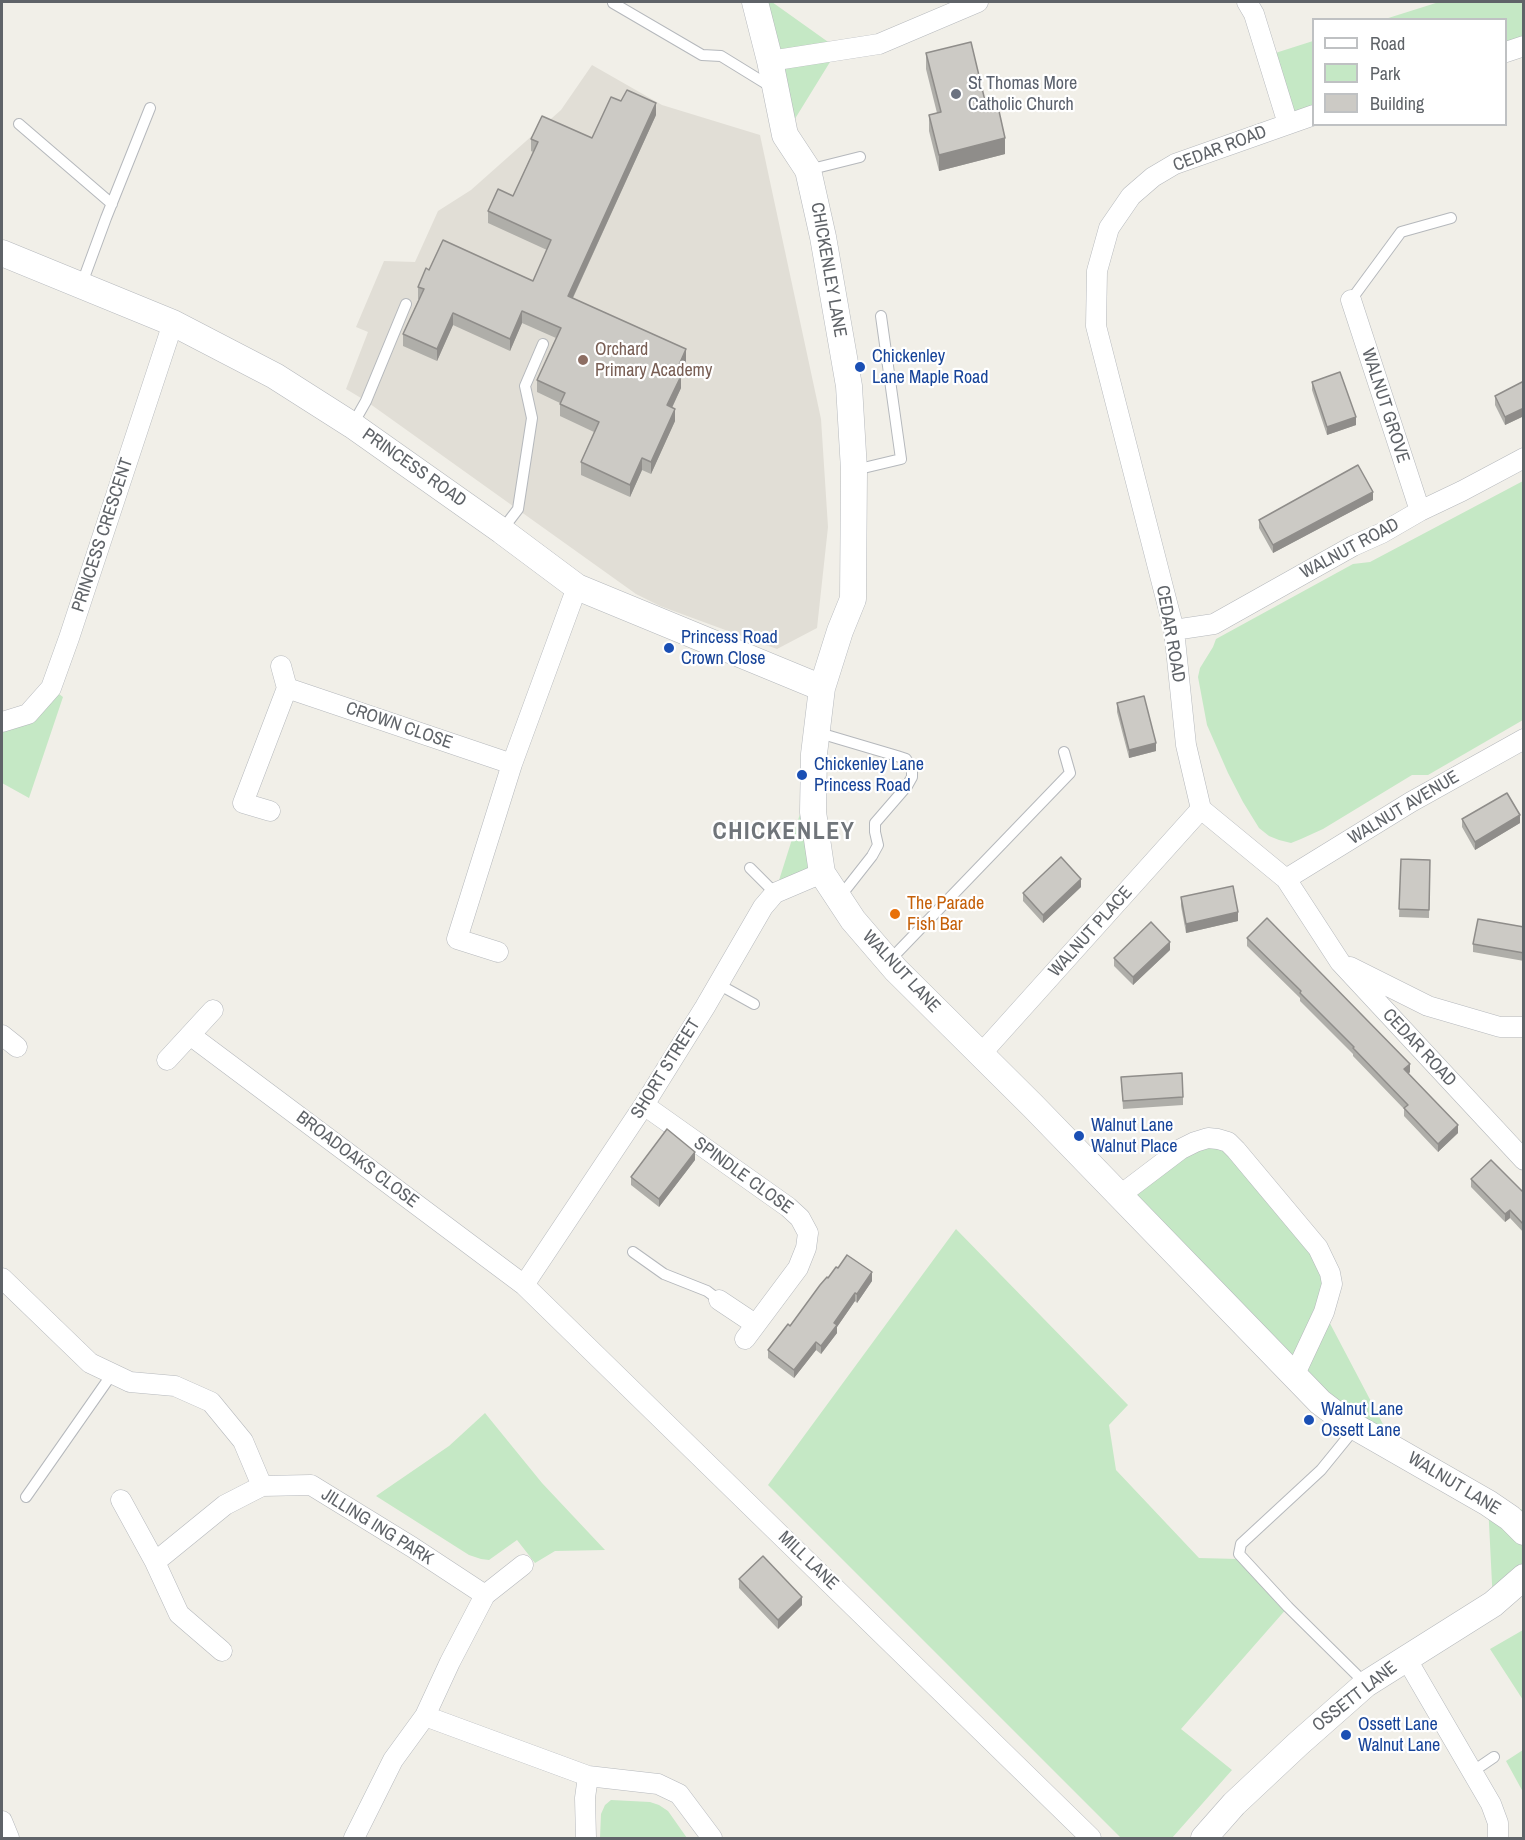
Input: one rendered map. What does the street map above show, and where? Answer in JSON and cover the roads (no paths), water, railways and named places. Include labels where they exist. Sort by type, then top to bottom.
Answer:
[{"type":"street","name":"CHICKENLEY LANE","points":[[755,2],[785,135],[808,170],[823,237],[849,386],[854,470],[853,599],[822,688]]},
{"type":"street","points":[[770,61],[879,44],[978,2]]},
{"type":"street","points":[[1247,2],[1254,14],[1288,124]]},
{"type":"street","points":[[1507,52],[1524,46]]},
{"type":"street","name":"CEDAR ROAD","points":[[1312,116],[1175,164],[1153,177],[1131,196],[1109,228],[1097,272],[1096,326],[1173,630],[1186,745],[1201,809],[1286,879],[1340,962],[1524,1160]]},
{"type":"street","name":"PRINCESS ROAD","points":[[2,253],[173,323],[275,376],[352,425],[577,587],[822,688]]},
{"type":"street","name":"WALNUT GROVE","points":[[1351,300],[1420,511]]},
{"type":"street","name":"PRINCESS CRESCENT","points":[[2,722],[28,714],[51,688],[173,323]]},
{"type":"street","name":"WALNUT ROAD","points":[[1173,630],[1214,624],[1353,546],[1524,458]]},
{"type":"street","points":[[498,952],[457,939],[512,764],[577,587]]},
{"type":"street","points":[[270,811],[243,803],[286,688],[281,666]]},
{"type":"street","name":"CROWN CLOSE","points":[[286,688],[512,764]]},
{"type":"street","name":"WALNUT LANE","points":[[822,688],[812,776],[813,812],[822,873],[853,920],[889,962],[980,1055],[1034,1106],[1320,1402],[1356,1427],[1488,1503],[1510,1518],[1524,1532]]},
{"type":"street","name":"WALNUT AVENUE","points":[[1286,879],[1411,802],[1524,739]]},
{"type":"street","name":"WALNUT PLACE","points":[[980,1055],[1201,809]]},
{"type":"street","points":[[775,893],[822,873]]},
{"type":"street","name":"SHORT STREET","points":[[524,1285],[644,1105],[763,908],[775,893]]},
{"type":"street","points":[[1340,962],[1428,1006],[1500,1027],[1524,1028]]},
{"type":"street","points":[[167,1060],[213,1010]]},
{"type":"street","name":"BROADOAKS CLOSE","points":[[189,1035],[524,1285]]},
{"type":"street","name":"SPINDLE CLOSE","points":[[644,1105],[788,1207],[800,1218],[808,1233],[806,1248],[798,1268],[750,1332],[719,1300]]},
{"type":"street","points":[[1119,1196],[1181,1149],[1195,1142],[1208,1138],[1218,1139],[1228,1143],[1236,1150],[1318,1248],[1330,1273],[1332,1284],[1324,1312],[1294,1376]]},
{"type":"street","points":[[2,1278],[90,1363],[130,1382],[175,1386],[211,1402],[243,1441],[262,1486],[225,1505],[155,1562]]},
{"type":"street","name":"MILL LANE","points":[[524,1285],[1091,1839]]},
{"type":"street","name":"JILLING ING PARK","points":[[262,1486],[311,1485],[485,1595]]},
{"type":"street","points":[[121,1500],[155,1562],[179,1614],[222,1651]]},
{"type":"street","points":[[354,1839],[393,1760],[425,1716],[485,1595],[523,1565]]},
{"type":"street","name":"OSSETT LANE","points":[[1204,1839],[1234,1804],[1366,1684],[1493,1605],[1524,1577]]},
{"type":"street","points":[[1406,1658],[1491,1804],[1498,1823],[1498,1839]]},
{"type":"street","points":[[425,1716],[588,1776],[658,1784],[679,1794],[712,1839]]},
{"type":"street","points":[[586,1839],[585,1798],[588,1776]]},
{"type":"street","points":[[2,1821],[9,1839]]},
{"type":"lane","points":[[613,3],[702,55],[721,56],[776,90]]},
{"type":"lane","points":[[81,286],[150,108]]},
{"type":"lane","points":[[19,124],[111,204]]},
{"type":"lane","points":[[808,170],[860,157]]},
{"type":"lane","points":[[1351,300],[1401,232],[1451,218]]},
{"type":"lane","points":[[352,425],[366,401],[405,304]]},
{"type":"lane","points":[[854,470],[901,459],[881,316]]},
{"type":"lane","points":[[502,531],[518,509],[532,418],[525,386],[543,344]]},
{"type":"lane","points":[[816,732],[906,759],[912,768],[912,777],[907,786],[875,823],[878,845],[872,856],[839,898]]},
{"type":"lane","points":[[889,962],[1070,773],[1064,752]]},
{"type":"lane","points":[[750,868],[775,893]]},
{"type":"lane","points":[[718,984],[754,1004]]},
{"type":"lane","points":[[633,1252],[664,1274],[707,1291],[719,1300]]},
{"type":"lane","points":[[26,1497],[112,1374]]},
{"type":"lane","points":[[1356,1427],[1320,1470],[1241,1544],[1239,1554],[1288,1607],[1366,1684]]},
{"type":"lane","points":[[1472,1772],[1494,1757]]},
{"type":"place","name":"St Thomas More Catholic Church","points":[[956,94]]},
{"type":"place","name":"Orchard Primary Academy","points":[[583,360]]},
{"type":"place","name":"Chickenley Lane Maple Road","points":[[860,367]]},
{"type":"place","name":"Princess Road Crown Close","points":[[669,648]]},
{"type":"place","name":"Chickenley Lane Princess Road","points":[[802,775]]},
{"type":"place","name":"The Parade Fish Bar","points":[[895,914]]},
{"type":"place","name":"Walnut Lane Walnut Place","points":[[1079,1136]]},
{"type":"place","name":"Walnut Lane Ossett Lane","points":[[1309,1420]]},
{"type":"place","name":"Ossett Lane Walnut Lane","points":[[1346,1735]]},
{"type":"district","name":"CHICKENLEY","points":[[784,833]]}]
